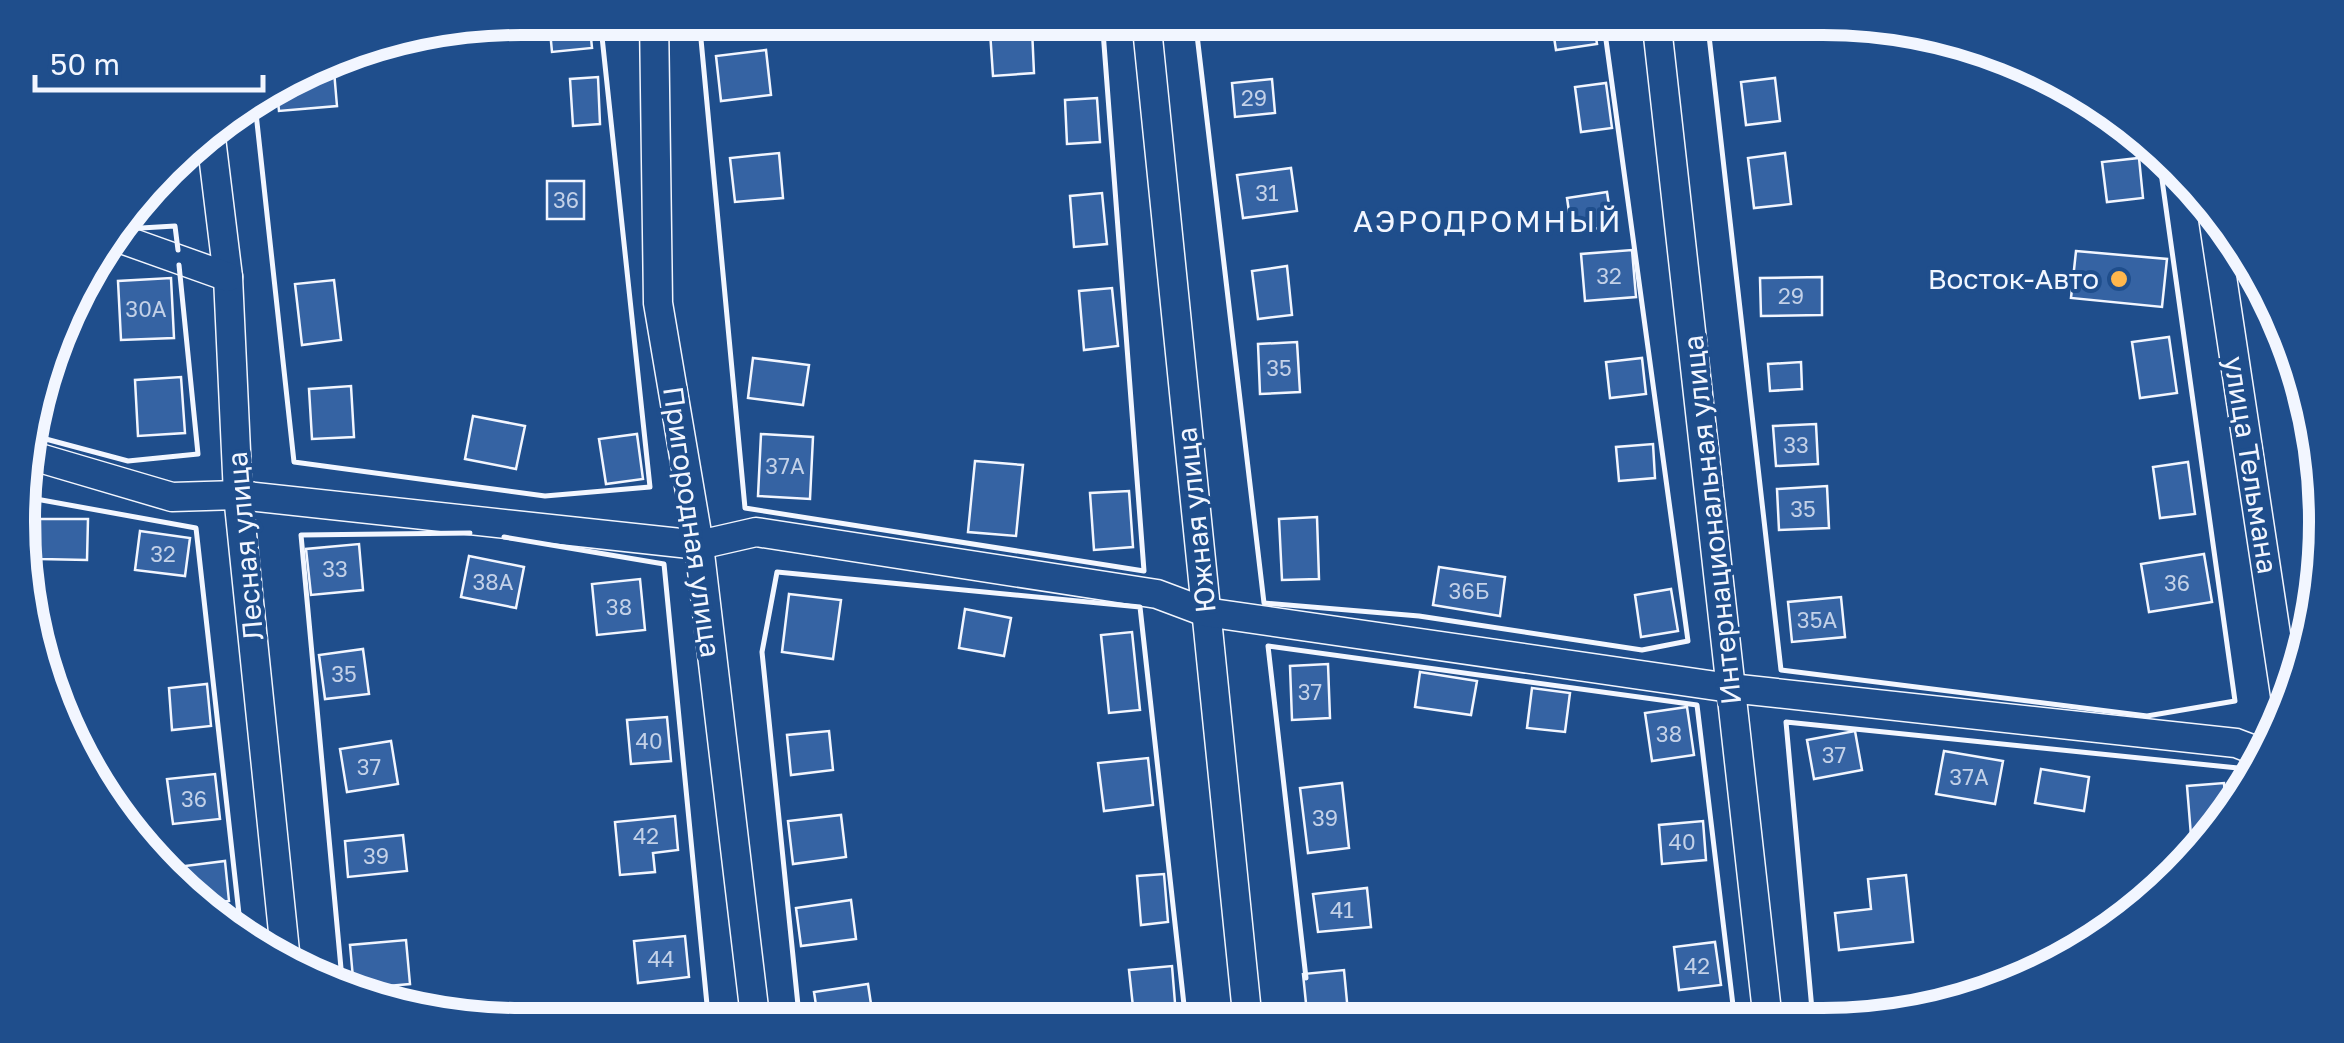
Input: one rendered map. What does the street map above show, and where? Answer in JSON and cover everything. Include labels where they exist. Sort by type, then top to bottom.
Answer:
[{"type":"street","name":"Пригородная улица","points":[[654,35],[658,303],[699,545],[754,1008]]},
{"type":"street","name":"Южная улица","points":[[1148,35],[1246,1008]]},
{"type":"street","name":"Интернациональная улица","points":[[1658,35],[1766,1008]]},
{"type":"street","name":"Лесная улица","points":[[212,147],[228,277],[238,495],[285,946]]},
{"type":"street","name":"улица Тельмана","points":[[2216,236],[2283,679]]},
{"type":"street","points":[[125,240],[228,277]]},
{"type":"street","points":[[39,458],[172,497],[238,495],[699,545],[756,532],[1156,594],[1205,612],[1730,688],[2236,743],[2253,749]]},
{"type":"building","points":[[550,35],[591,35],[592,48],[552,52]]},
{"type":"building","points":[[990,35],[1032,35],[1034,73],[993,76]]},
{"type":"building","points":[[1554,35],[1596,35],[1597,44],[1556,50]]},
{"type":"building","points":[[766,50],[771,95],[721,101],[716,56]]},
{"type":"building","points":[[334,72],[337,106],[279,111],[278,100]]},
{"type":"building","points":[[598,77],[600,124],[573,126],[570,79]]},
{"type":"building","points":[[1775,78],[1780,121],[1746,125],[1741,82]]},
{"type":"building","points":[[1272,79],[1275,113],[1235,117],[1232,83]]},
{"type":"building","points":[[1606,83],[1612,128],[1581,132],[1575,87]]},
{"type":"building","points":[[1097,98],[1100,142],[1067,144],[1065,100]]},
{"type":"building","points":[[779,153],[783,198],[735,202],[730,158]]},
{"type":"building","points":[[1785,153],[1791,204],[1754,208],[1748,158]]},
{"type":"building","points":[[2139,158],[2143,198],[2107,202],[2102,162]]},
{"type":"building","points":[[1291,168],[1297,211],[1243,218],[1237,175]]},
{"type":"building","points":[[547,181],[584,181],[584,219],[547,219]]},
{"type":"building","points":[[1607,192],[1612,226],[1572,232],[1567,198]]},
{"type":"building","points":[[1102,193],[1107,244],[1074,247],[1070,196]]},
{"type":"building","points":[[1632,250],[1636,297],[1585,301],[1581,254]]},
{"type":"building","name":"Восток-Авто","points":[[2076,251],[2167,259],[2162,307],[2071,298]]},
{"type":"building","points":[[1287,266],[1292,315],[1258,319],[1252,271]]},
{"type":"building","points":[[1822,277],[1822,315],[1761,316],[1760,278]]},
{"type":"building","points":[[171,278],[174,338],[121,340],[118,281]]},
{"type":"building","points":[[334,280],[341,340],[302,345],[295,284]]},
{"type":"building","points":[[1112,288],[1118,346],[1084,350],[1079,291]]},
{"type":"building","points":[[2169,337],[2177,393],[2140,398],[2132,342]]},
{"type":"building","points":[[1297,342],[1300,392],[1260,394],[1258,344]]},
{"type":"building","points":[[753,358],[809,365],[803,405],[748,398]]},
{"type":"building","points":[[1642,358],[1646,394],[1610,398],[1606,362]]},
{"type":"building","points":[[1801,362],[1802,389],[1770,391],[1768,364]]},
{"type":"building","points":[[181,377],[185,433],[138,436],[135,380]]},
{"type":"building","points":[[351,386],[354,437],[312,439],[309,389]]},
{"type":"building","points":[[473,416],[525,426],[516,469],[465,459]]},
{"type":"building","points":[[1816,424],[1818,464],[1776,466],[1773,426]]},
{"type":"building","points":[[637,434],[643,479],[606,484],[599,439]]},
{"type":"building","points":[[761,434],[813,437],[810,499],[758,496]]},
{"type":"building","points":[[1653,444],[1655,478],[1619,481],[1616,447]]},
{"type":"building","points":[[975,461],[1023,465],[1016,536],[968,532]]},
{"type":"building","points":[[2188,462],[2195,514],[2160,518],[2153,467]]},
{"type":"building","points":[[1827,486],[1829,528],[1779,530],[1777,489]]},
{"type":"building","points":[[1129,491],[1133,547],[1094,550],[1090,493]]},
{"type":"building","points":[[1317,517],[1319,579],[1282,580],[1279,519]]},
{"type":"building","points":[[40,519],[88,519],[87,560],[40,559]]},
{"type":"building","points":[[140,531],[190,538],[185,576],[135,570]]},
{"type":"building","points":[[359,544],[363,590],[311,595],[306,549]]},
{"type":"building","points":[[2204,554],[2212,602],[2149,612],[2141,564]]},
{"type":"building","points":[[469,556],[524,567],[516,608],[461,597]]},
{"type":"building","points":[[1439,567],[1505,577],[1500,616],[1433,605]]},
{"type":"building","points":[[640,579],[645,630],[597,635],[592,584]]},
{"type":"building","points":[[1671,589],[1678,631],[1641,637],[1635,595]]},
{"type":"building","points":[[789,594],[841,600],[833,659],[782,652]]},
{"type":"building","points":[[1841,597],[1845,637],[1792,642],[1788,602]]},
{"type":"building","points":[[965,609],[1011,618],[1004,656],[959,648]]},
{"type":"building","points":[[1132,632],[1140,710],[1109,713],[1101,635]]},
{"type":"building","points":[[363,649],[369,694],[325,699],[319,655]]},
{"type":"building","points":[[1328,664],[1330,718],[1292,720],[1290,666]]},
{"type":"building","points":[[1420,672],[1477,681],[1471,715],[1415,707]]},
{"type":"building","points":[[207,684],[211,726],[172,730],[169,688]]},
{"type":"building","points":[[1532,688],[1570,693],[1565,732],[1527,728]]},
{"type":"building","points":[[1687,707],[1694,755],[1652,761],[1645,713]]},
{"type":"building","points":[[667,717],[671,761],[631,764],[627,720]]},
{"type":"building","points":[[829,731],[833,770],[791,775],[787,735]]},
{"type":"building","points":[[1855,731],[1862,770],[1814,779],[1807,740]]},
{"type":"building","points":[[391,741],[398,784],[347,792],[340,749]]},
{"type":"building","points":[[1944,751],[2003,761],[1995,804],[1936,794]]},
{"type":"building","points":[[1148,758],[1153,805],[1104,811],[1098,763]]},
{"type":"building","points":[[2041,769],[2089,777],[2084,811],[2035,803]]},
{"type":"building","points":[[215,774],[220,819],[173,824],[167,779]]},
{"type":"building","points":[[1342,783],[1349,848],[1308,853],[1300,788]]},
{"type":"building","points":[[2224,783],[2225,795],[2191,838],[2187,786]]},
{"type":"building","points":[[841,815],[846,857],[793,864],[788,821]]},
{"type":"building","points":[[675,816],[678,850],[653,853],[655,872],[620,875],[615,822]]},
{"type":"building","points":[[1703,821],[1706,860],[1662,864],[1659,825]]},
{"type":"building","points":[[403,835],[407,871],[348,877],[345,841]]},
{"type":"building","points":[[225,861],[229,901],[219,902],[178,867]]},
{"type":"building","points":[[1164,874],[1168,922],[1141,925],[1137,876]]},
{"type":"building","points":[[1906,875],[1913,942],[1839,950],[1835,913],[1871,909],[1868,879]]},
{"type":"building","points":[[1367,888],[1371,927],[1318,932],[1313,894]]},
{"type":"building","points":[[851,900],[856,939],[801,946],[796,908]]},
{"type":"building","points":[[685,936],[689,977],[638,983],[634,941]]},
{"type":"building","points":[[406,940],[410,984],[381,987],[353,978],[350,945]]},
{"type":"building","points":[[1715,942],[1721,985],[1679,990],[1674,947]]},
{"type":"building","points":[[1172,966],[1175,1003],[1133,1007],[1129,970]]},
{"type":"building","points":[[1344,970],[1348,1008],[1306,1008],[1303,974]]},
{"type":"building","points":[[868,984],[872,1008],[816,1008],[814,992]]},
{"type":"wall","points":[[256,114],[294,462],[545,496],[650,487],[602,35]]},
{"type":"wall","points":[[701,35],[745,508],[1144,571],[1103,35]]},
{"type":"wall","points":[[1197,35],[1264,603],[1419,616],[1642,650],[1688,641],[1605,35]]},
{"type":"wall","points":[[1709,35],[1781,670],[2147,716],[2235,701],[2161,172]]},
{"type":"wall","points":[[133,228],[175,226],[178,250]]},
{"type":"wall","points":[[42,438],[128,461],[198,454],[179,265]]},
{"type":"wall","points":[[36,499],[196,528],[239,918]]},
{"type":"wall","points":[[341,973],[301,535],[470,533]]},
{"type":"wall","points":[[504,537],[664,564],[707,1008]]},
{"type":"wall","points":[[798,1008],[762,652],[777,572],[1140,607],[1184,1008]]},
{"type":"wall","points":[[1306,978],[1268,646],[1697,705],[1733,1008]]},
{"type":"wall","points":[[1812,1008],[1786,722],[2238,768],[2239,773]]},
{"type":"place","name":"Восток-Авто","points":[[2119,279]]},
{"type":"district","name":"АЭРОДРОМНЫЙ","points":[[1488,222]]}]
